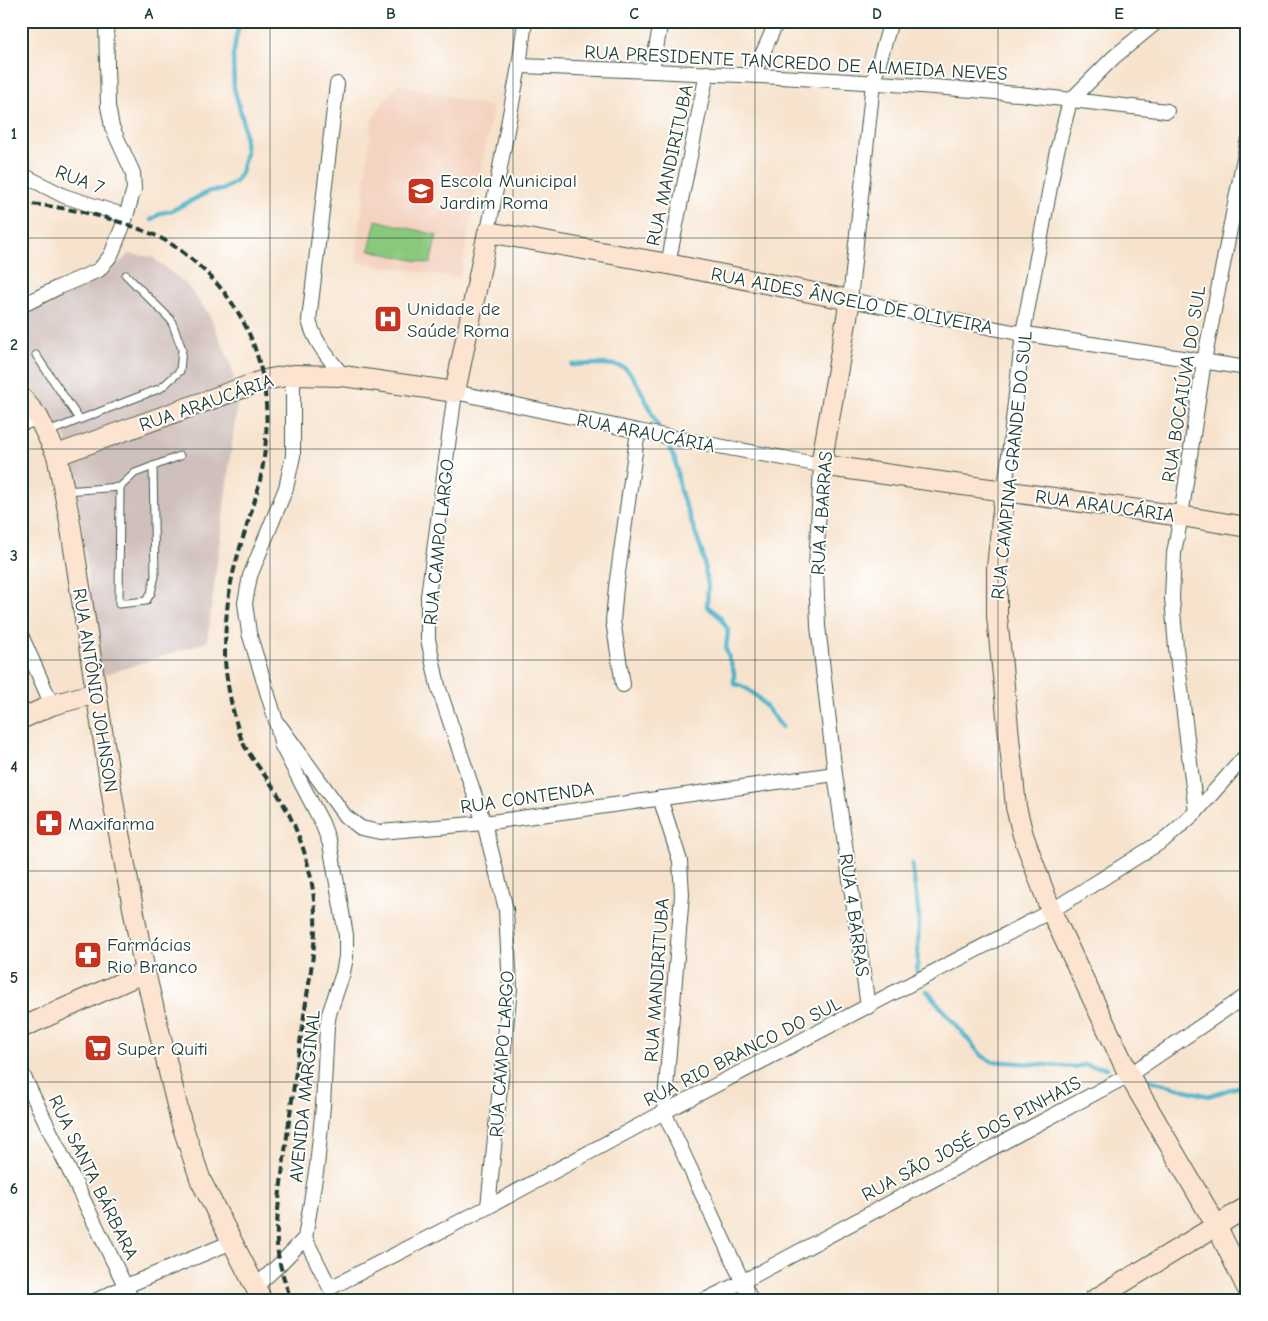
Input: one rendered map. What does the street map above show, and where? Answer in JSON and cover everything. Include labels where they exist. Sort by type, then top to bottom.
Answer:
[{"type":"street","points":[[21,306],[59,286],[99,270],[111,255],[126,216],[134,189],[133,172],[112,127],[108,106],[106,21]]},
{"type":"street","name":"RUA CAMPO LARGO","points":[[488,1207],[510,988],[506,909],[484,823],[438,686],[428,639],[428,596],[455,392],[488,232],[519,66],[525,21]]},
{"type":"street","points":[[652,71],[661,21]]},
{"type":"street","points":[[753,75],[777,21]]},
{"type":"street","name":"RUA 4 BARRAS","points":[[868,1007],[835,774],[818,626],[816,569],[822,465],[850,300],[873,83],[890,21]]},
{"type":"street","points":[[1070,101],[1114,57],[1158,21]]},
{"type":"street","name":"RUA PRESIDENTE TANCREDO DE ALMEIDA NEVES","points":[[519,66],[753,75],[873,83],[1030,95],[1167,111]]},
{"type":"street","name":"RUA MANDIRITUBA","points":[[668,264],[708,73]]},
{"type":"street","points":[[337,84],[309,320],[312,332],[319,346],[343,376]]},
{"type":"street","name":"RUA CAMPINA GRANDE DO SUL","points":[[1070,101],[1056,155],[1023,333],[997,568],[997,616],[1016,807],[1023,835],[1051,911],[1130,1075],[1216,1225],[1247,1288]]},
{"type":"street","name":"RUA BOCAIÚVA DO SUL","points":[[1196,812],[1176,648],[1172,598],[1174,553],[1204,361],[1241,198],[1247,143]]},
{"type":"street","name":"RUA 7","points":[[21,174],[64,196],[126,216]]},
{"type":"street","name":"RUA AIDES ÂNGELO DE OLIVEIRA","points":[[488,232],[668,264],[1023,333],[1247,368]]},
{"type":"street","name":"RUA ARAUCÁRIA","points":[[57,455],[264,380],[293,375],[343,376],[455,392],[638,431],[822,465],[1005,490],[1247,527]]},
{"type":"street","name":"AVENIDA MARGINAL","points":[[293,375],[293,456],[288,480],[250,576],[245,602],[249,633],[282,746],[322,823],[330,844],[346,935],[346,956],[343,973],[329,1014],[327,1026],[323,1106],[317,1166],[306,1238]]},
{"type":"street","name":"RUA ANTÔNIO JOHNSON","points":[[21,397],[35,425],[57,455],[113,800],[145,972],[181,1122],[201,1181],[258,1293]]},
{"type":"street","points":[[623,685],[613,620],[638,431]]},
{"type":"street","points":[[21,634],[52,705]]},
{"type":"street","points":[[21,719],[52,705],[96,693]]},
{"type":"street","name":"RUA CONTENDA","points":[[276,721],[345,816],[361,828],[380,832],[484,823],[835,774]]},
{"type":"street","name":"RUA RIO BRANCO DO SUL","points":[[306,1238],[330,1288],[488,1207],[664,1112],[1051,911],[1167,838],[1196,812],[1247,754]]},
{"type":"street","name":"RUA MANDIRITUBA","points":[[660,798],[680,860],[682,894],[664,1112],[751,1300]]},
{"type":"street","points":[[21,1028],[145,972]]},
{"type":"street","name":"RUA SÃO JOSÉ DOS PINHAIS","points":[[705,1300],[1130,1075],[1247,995]]},
{"type":"street","name":"RUA SANTA BÁRBARA","points":[[21,1071],[132,1300]]},
{"type":"street","points":[[1094,1300],[1247,1207]]},
{"type":"street","points":[[258,1293],[280,1264],[306,1238]]},
{"type":"street","points":[[98,1300],[126,1286],[232,1242]]},
{"type":"lane","points":[[35,425],[79,418],[161,388],[180,371],[182,349],[171,320],[126,275]]},
{"type":"lane","points":[[36,355],[79,418]]},
{"type":"lane","points":[[64,491],[120,487],[135,473],[180,456]]},
{"type":"lane","points":[[120,487],[120,604],[146,601],[151,593],[155,576],[153,466]]},
{"type":"shaded area","name":"Escola Municipal Jardim Roma","points":[[398,83],[493,108],[460,278],[356,262],[372,120]]},
{"type":"shaded area","points":[[129,254],[152,257],[186,284],[209,314],[231,365],[238,397],[207,642],[101,676],[77,490],[65,435],[21,372],[21,314],[104,277]]},
{"type":"green space","points":[[376,220],[437,235],[430,264],[369,250]]},
{"type":"waterway","points":[[151,220],[161,213],[171,211],[210,191],[222,190],[235,182],[241,173],[246,152],[243,120],[234,88],[233,56],[241,21]]},
{"type":"waterway","points":[[572,365],[605,364],[623,367],[639,386],[660,431]]},
{"type":"waterway","points":[[664,438],[675,459],[680,490],[702,551],[708,585],[707,606],[720,617],[728,630],[726,649],[734,672],[734,684],[755,695],[782,727]]},
{"type":"waterway","points":[[912,864],[919,918],[917,977]]},
{"type":"waterway","points":[[927,991],[982,1056],[991,1061],[1075,1067],[1084,1065],[1107,1068]]},
{"type":"waterway","points":[[1145,1079],[1208,1096],[1247,1084]]},
{"type":"railway","points":[[21,203],[55,207],[104,217],[152,234],[177,248],[194,261],[218,285],[234,306],[247,329],[263,377],[266,403],[264,457],[259,484],[230,585],[225,657],[231,702],[241,737],[248,752],[280,798],[292,822],[307,860],[314,900],[315,926],[313,951],[277,1225],[279,1258],[291,1300]]},
{"type":"place","name":"Escola Municipal Jardim Roma","points":[[421,191]]},
{"type":"place","name":"Unidade de Saúde Roma","points":[[388,319]]},
{"type":"place","name":"Maxifarma","points":[[49,823]]},
{"type":"place","name":"Farmácias Rio Branco","points":[[88,955]]},
{"type":"place","name":"Super Quiti","points":[[98,1048]]}]
